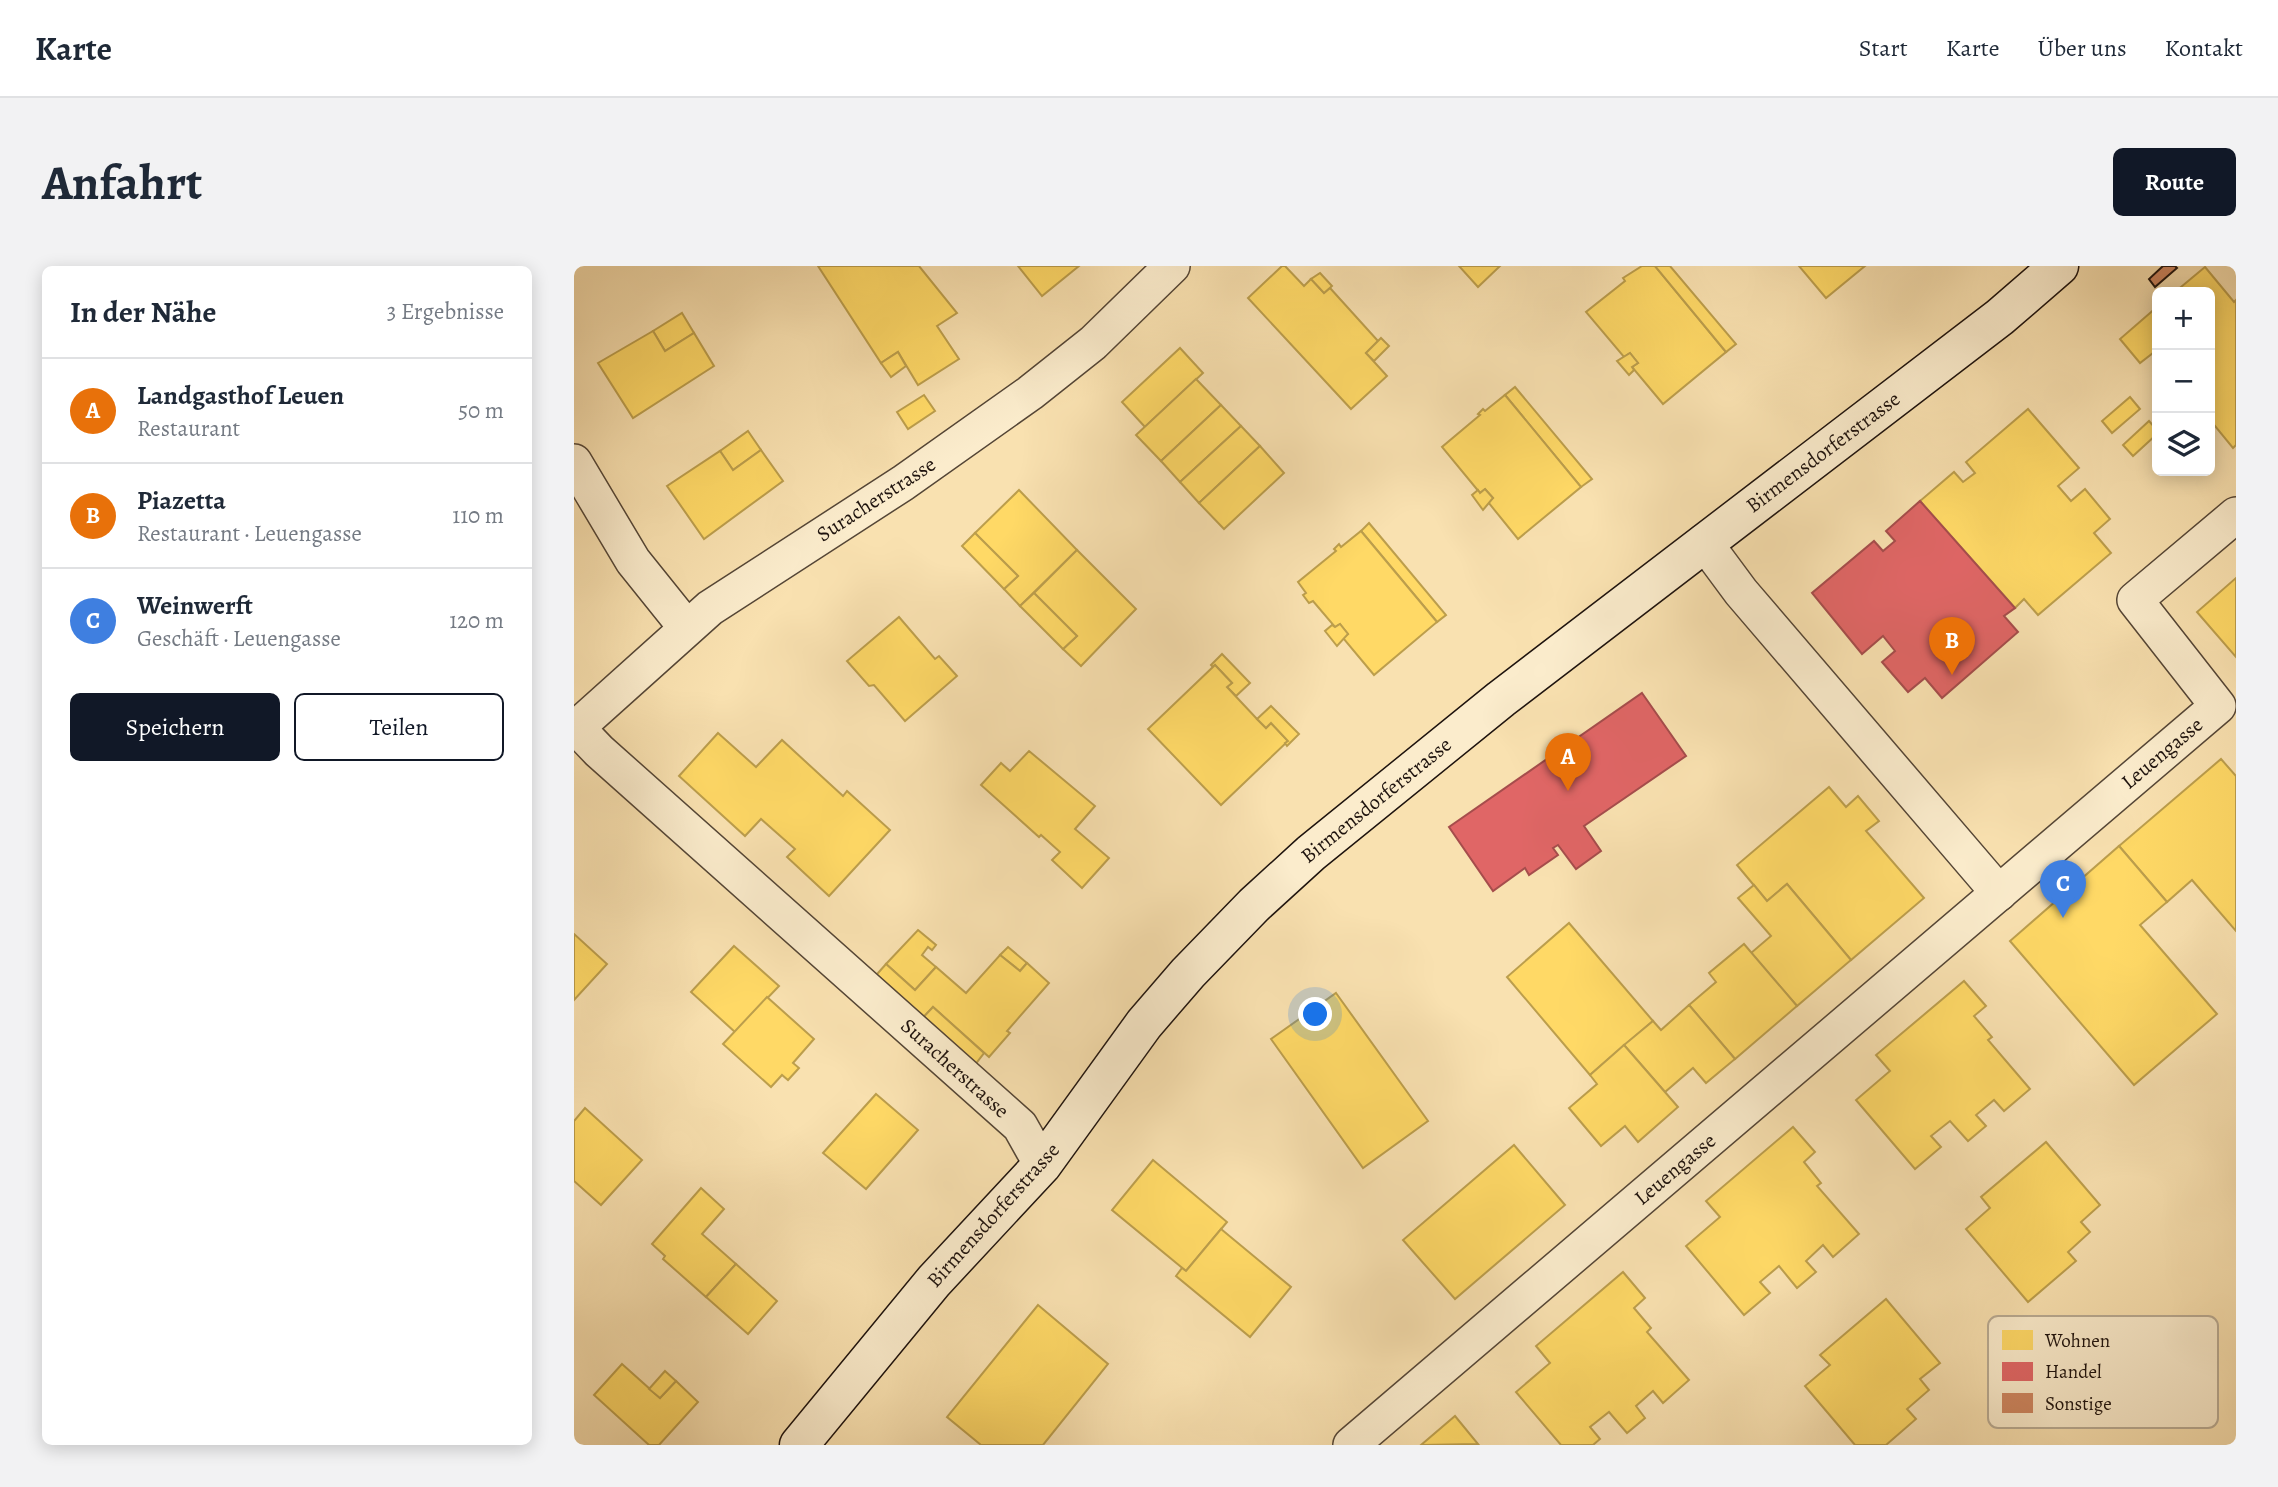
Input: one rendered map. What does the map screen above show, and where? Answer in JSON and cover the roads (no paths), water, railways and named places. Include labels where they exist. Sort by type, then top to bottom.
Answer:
[{"type":"main road","name":"Birmensdorferstrasse","points":[[799,1445],[934,1281],[1042,1165],[1144,1024],[1188,973],[1254,905],[1389,788],[1704,542],[2000,317],[2059,266]]},
{"type":"street","name":"Suracherstrasse","points":[[1042,1165],[1020,1126],[575,728],[710,608],[903,483],[1030,393],[1093,343],[1172,266]]},
{"type":"street","points":[[574,462],[633,561],[686,627]]},
{"type":"street","name":"Leuengasse","points":[[1351,1445],[2218,706],[2135,600],[2236,515]]},
{"type":"street","points":[[1704,542],[1741,592],[1999,893]]},
{"type":"place","name":"Piazetta","points":[[1952,675]]},
{"type":"place","name":"Landgasthof Leuen","points":[[1568,791]]},
{"type":"place","name":"Weinwerft","points":[[2063,918]]}]
